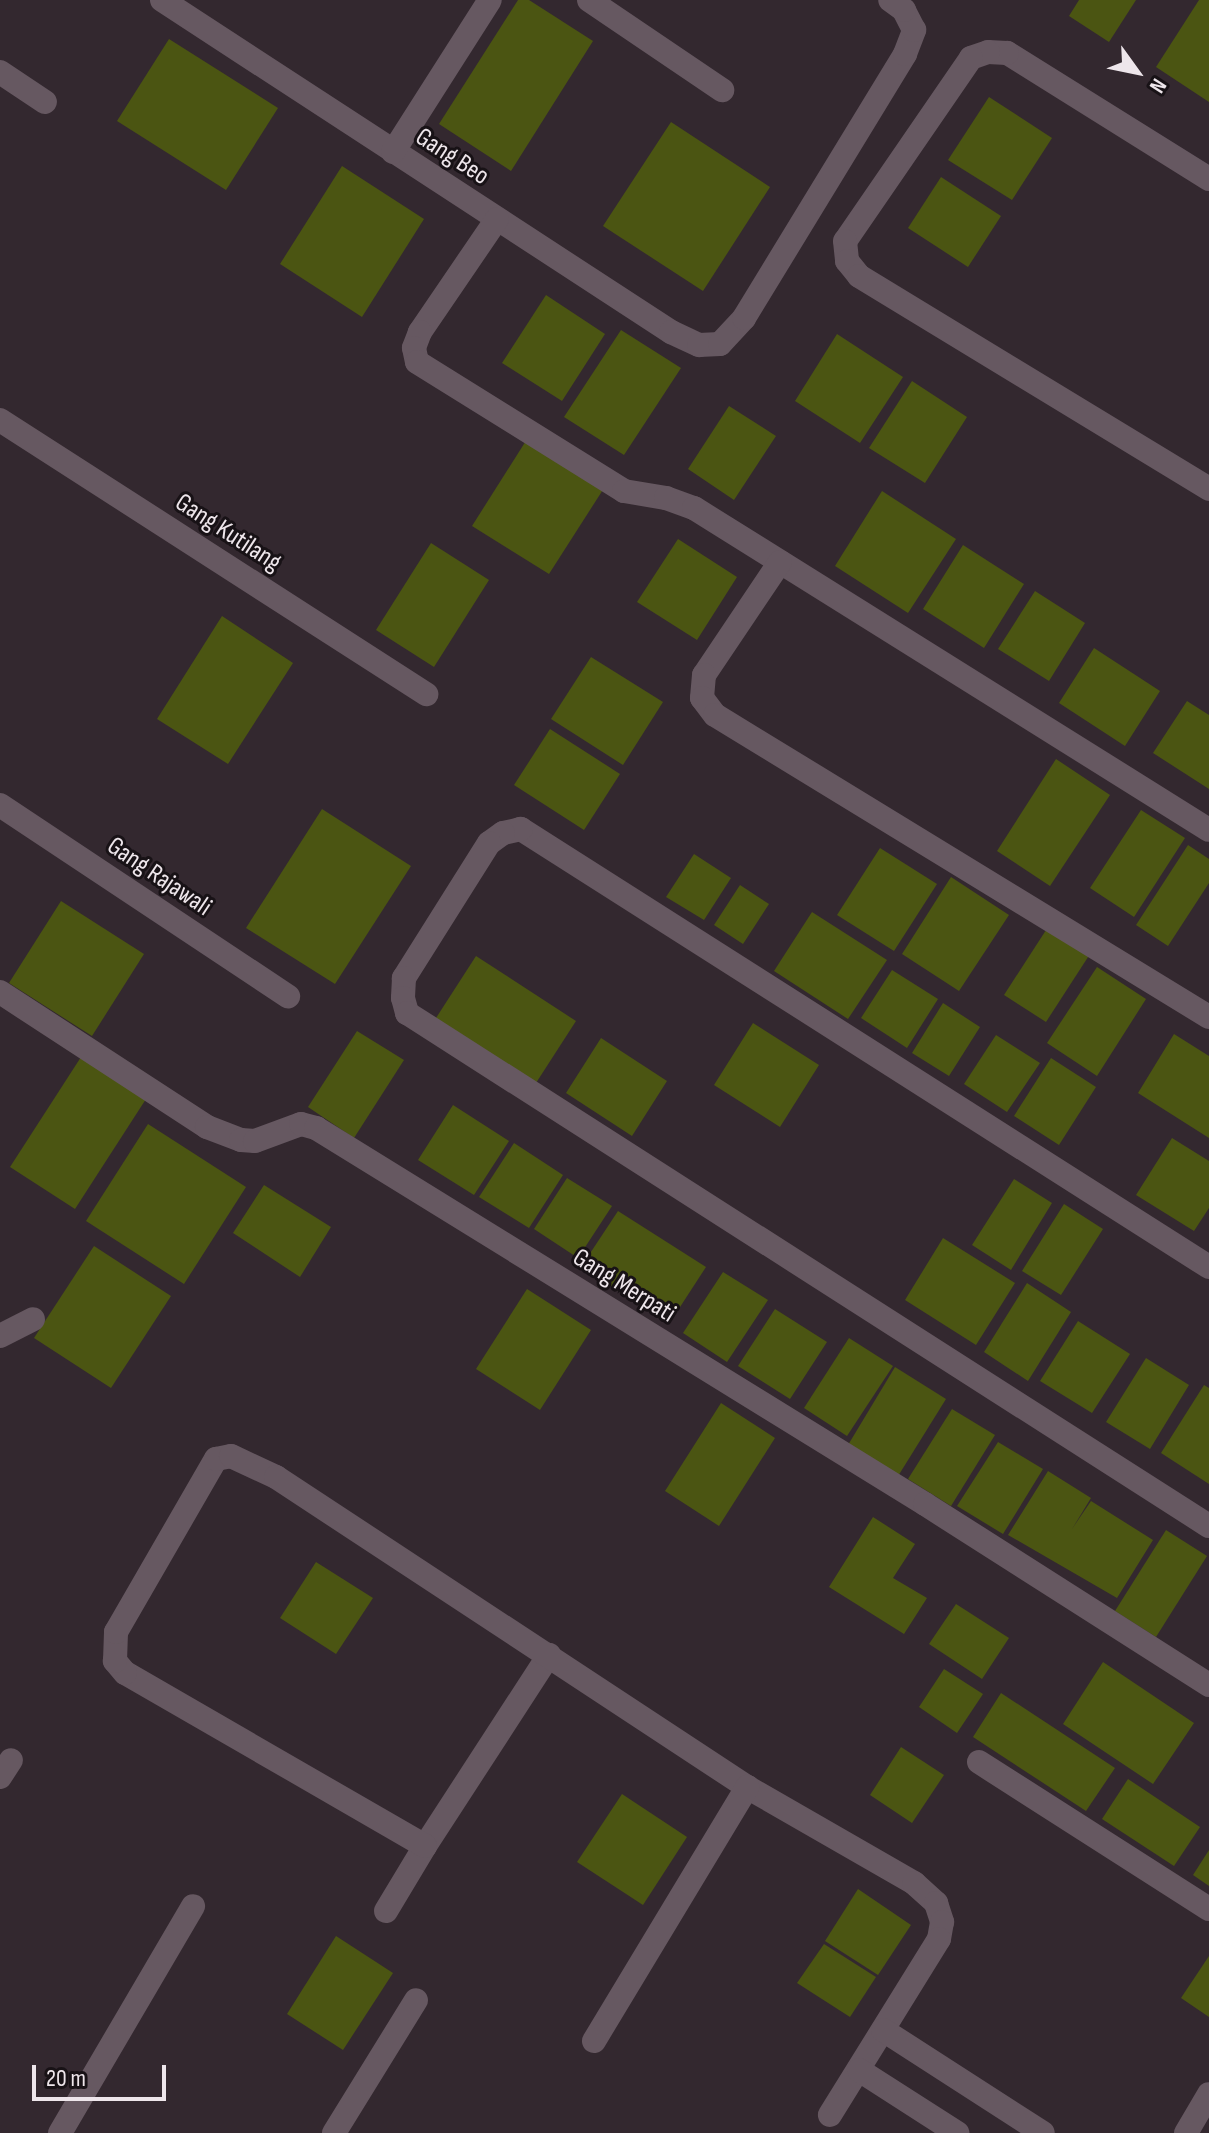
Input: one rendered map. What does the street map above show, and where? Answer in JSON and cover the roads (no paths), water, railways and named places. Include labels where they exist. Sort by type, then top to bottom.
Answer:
[{"type":"street","name":"Gang Beo","points":[[162,0],[671,332],[699,345],[720,344],[744,318],[905,54],[914,30],[904,10],[890,0]]},
{"type":"street","points":[[393,152],[490,0]]},
{"type":"street","points":[[589,0],[722,90]]},
{"type":"street","points":[[1209,179],[1007,53],[988,52],[971,58],[845,241],[847,261],[859,276],[1209,489]]},
{"type":"street","points":[[0,72],[45,102]]},
{"type":"street","points":[[497,219],[420,332],[414,348],[417,362],[624,491],[666,498],[694,508],[1209,830]]},
{"type":"street","name":"Gang Kutilang","points":[[0,420],[426,694]]},
{"type":"street","points":[[780,562],[704,675],[702,698],[715,715],[1209,1017]]},
{"type":"street","name":"Gang Rajawali","points":[[0,805],[288,996]]},
{"type":"street","points":[[1209,1267],[521,829],[503,833],[489,843],[404,978],[403,998],[407,1013],[1209,1526]]},
{"type":"street","name":"Gang Merpati","points":[[0,992],[207,1127],[241,1140],[255,1141],[301,1124],[316,1128],[925,1504],[1209,1685]]},
{"type":"street","points":[[0,1336],[33,1319]]},
{"type":"street","points":[[425,1846],[125,1673],[115,1661],[116,1632],[216,1459],[231,1456],[276,1477],[747,1787],[914,1883],[936,1903],[942,1922],[939,1939],[830,2115]]},
{"type":"street","points":[[386,1911],[549,1655]]},
{"type":"street","points":[[979,1762],[1209,1909]]},
{"type":"street","points":[[594,2041],[747,1787]]},
{"type":"street","points":[[60,2133],[193,1906]]},
{"type":"street","points":[[334,2133],[416,2000]]},
{"type":"street","points":[[883,2030],[1043,2133]]},
{"type":"street","points":[[859,2070],[957,2133]]},
{"type":"street","points":[[1186,2133],[1209,2094]]}]
